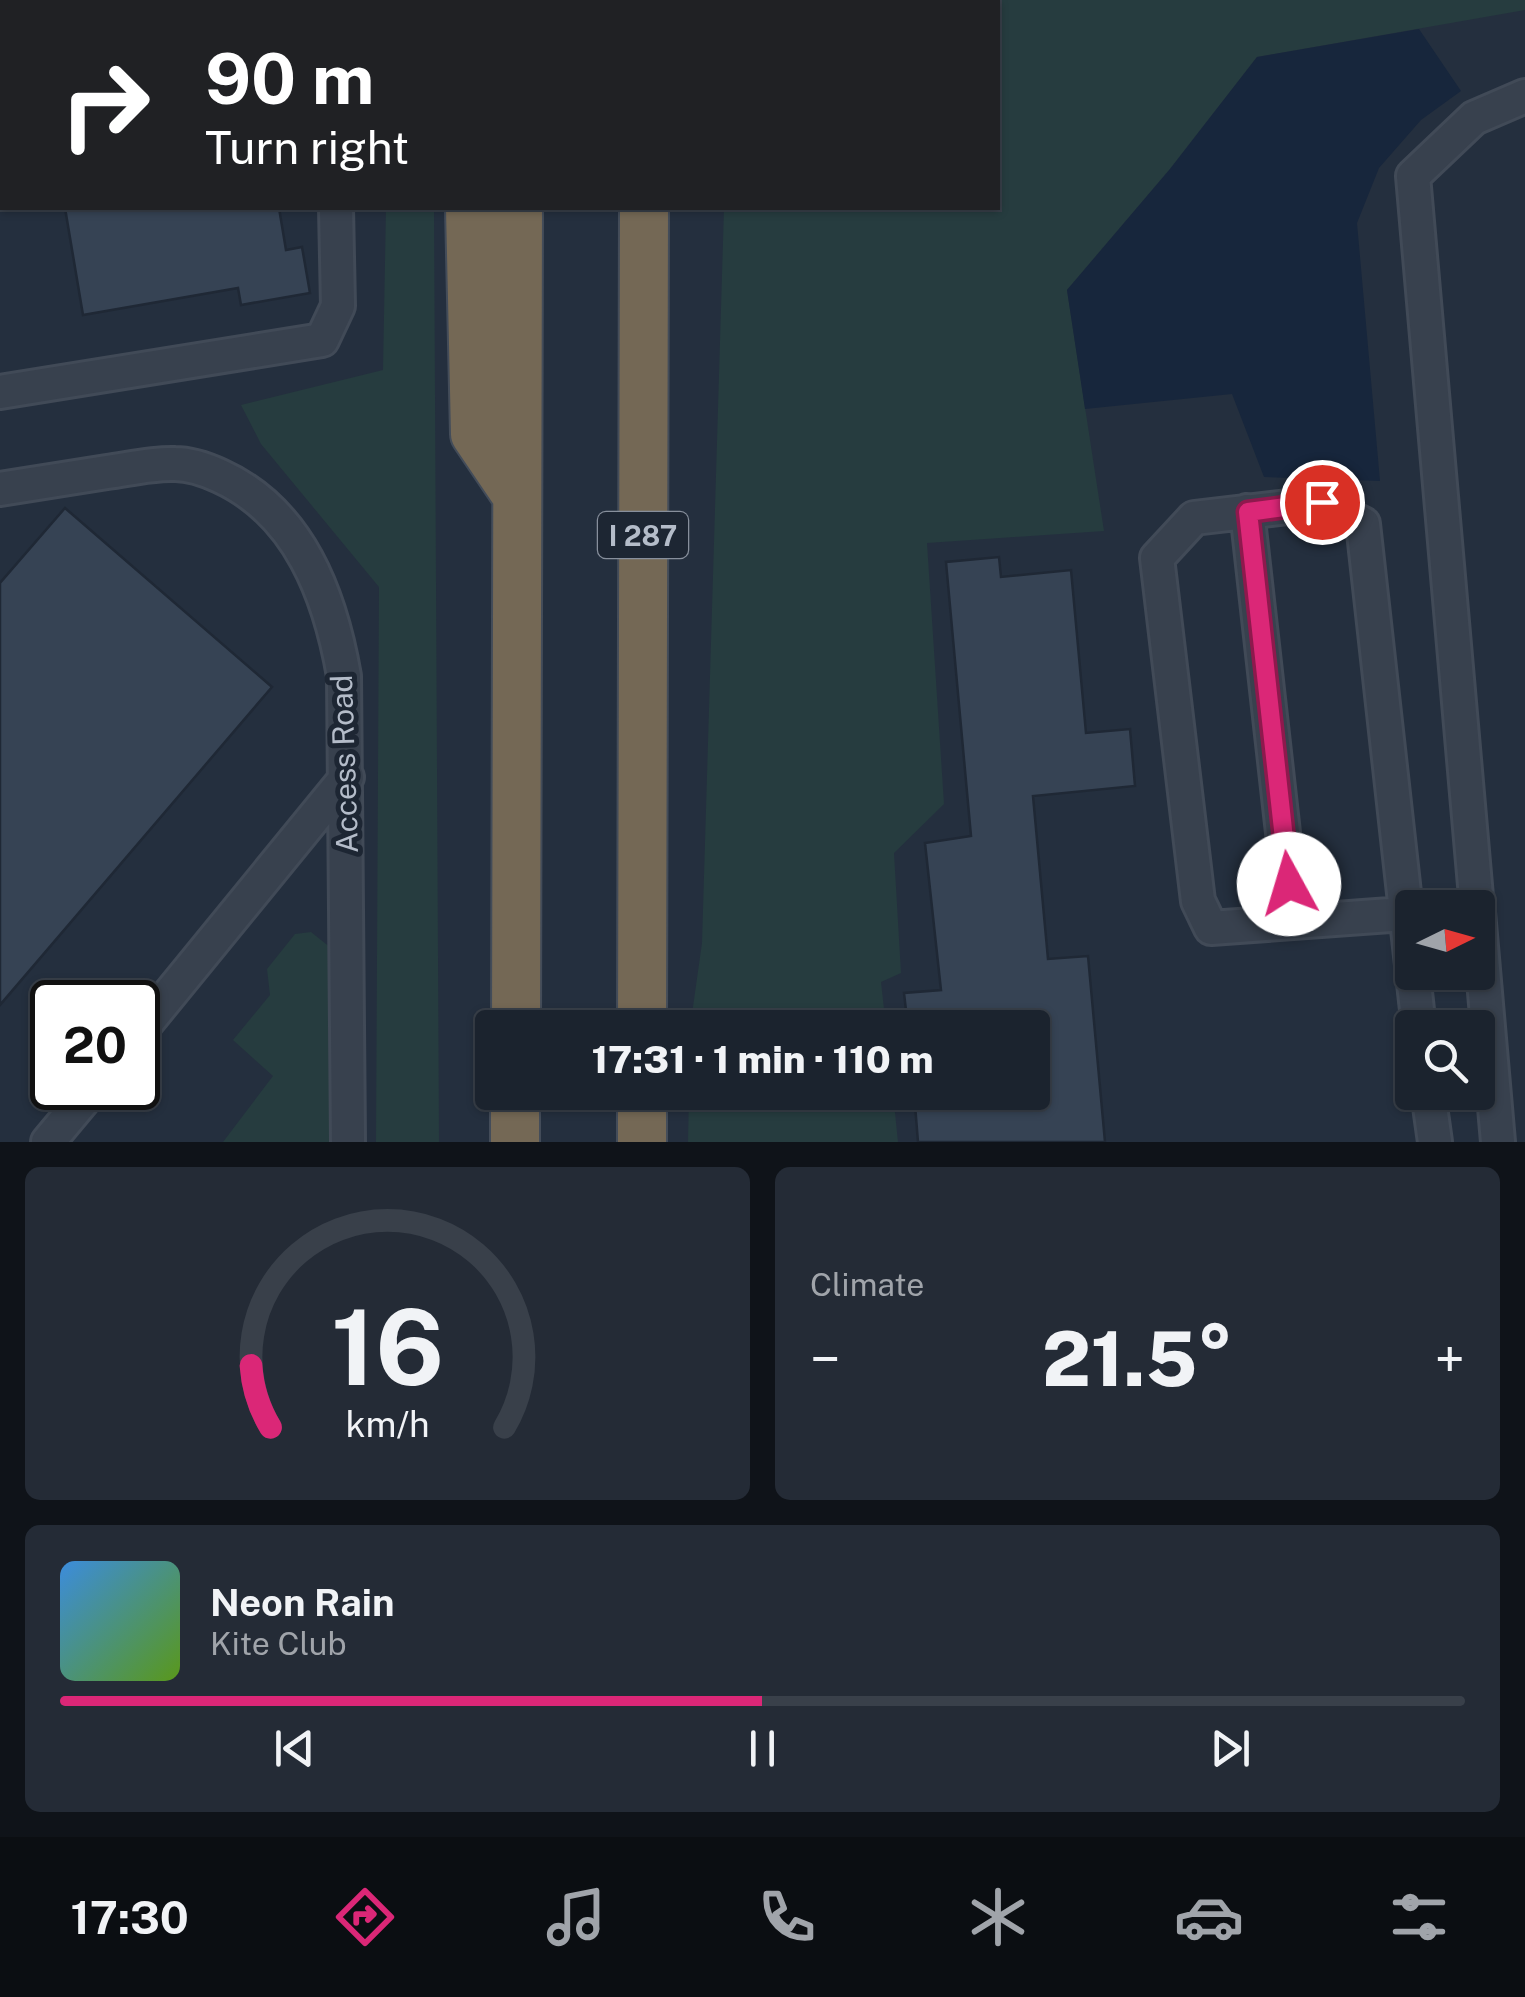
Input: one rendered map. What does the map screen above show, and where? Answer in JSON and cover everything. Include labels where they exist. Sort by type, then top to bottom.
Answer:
[{"type":"highway","points":[[470,210],[475,434],[517,496]]},
{"type":"highway","points":[[516,1010],[518,210]]},
{"type":"highway","name":"I 287","points":[[642,1010],[644,210]]},
{"type":"highway","points":[[515,1142],[516,1110]]},
{"type":"highway","points":[[642,1110],[642,1142]]},
{"type":"lane","points":[[1475,890],[1413,176],[1474,118],[1525,96]]},
{"type":"lane","points":[[0,392],[322,340],[338,306],[336,210]]},
{"type":"lane","name":"Access Road","points":[[0,489],[178,463],[241,486],[270,508],[302,547],[320,585],[339,648],[346,710],[348,1142]]},
{"type":"lane","points":[[1395,915],[1211,928],[1198,901],[1157,558],[1194,518],[1322,502],[1362,524],[1401,890]]},
{"type":"lane","points":[[1248,512],[1293,922]]},
{"type":"lane","points":[[160,1006],[346,777]]},
{"type":"lane","points":[[1484,990],[1498,1142]]},
{"type":"lane","points":[[48,1142],[75,1110]]},
{"type":"lane","points":[[1431,1110],[1435,1142]]},
{"type":"green space","points":[[1000,0],[1525,0],[1525,10],[1257,57],[1170,169],[1067,290],[1104,531],[927,543],[944,804],[894,853],[901,973],[881,982],[884,1010],[693,1010],[702,943],[724,210],[1000,210]]},
{"type":"green space","points":[[386,210],[434,210],[439,1142],[376,1142],[379,587],[261,444],[241,405],[383,370]]},
{"type":"green space","points":[[311,932],[331,948],[330,1142],[223,1142],[273,1076],[233,1040],[270,995],[267,969],[295,934]]},
{"type":"green space","points":[[689,1110],[895,1110],[898,1142],[688,1142]]},
{"type":"water","points":[[1419,29],[1461,91],[1421,120],[1379,168],[1357,223],[1380,481],[1264,477],[1232,394],[1085,409],[1067,290],[1170,169],[1257,57]]},
{"type":"building","points":[[65,210],[279,210],[286,250],[302,247],[310,293],[241,305],[238,288],[83,315]]},
{"type":"building","points":[[65,508],[272,687],[0,1005],[0,583]]},
{"type":"building","points":[[999,557],[1001,577],[1071,570],[1086,733],[1130,729],[1135,786],[1033,796],[1048,959],[1088,956],[1105,1142],[918,1142],[915,1110],[1050,1110],[1050,1010],[906,1010],[904,993],[941,990],[925,843],[971,836],[946,562]]},
{"type":"route","points":[[1289,884],[1248,512],[1322,502]]}]
